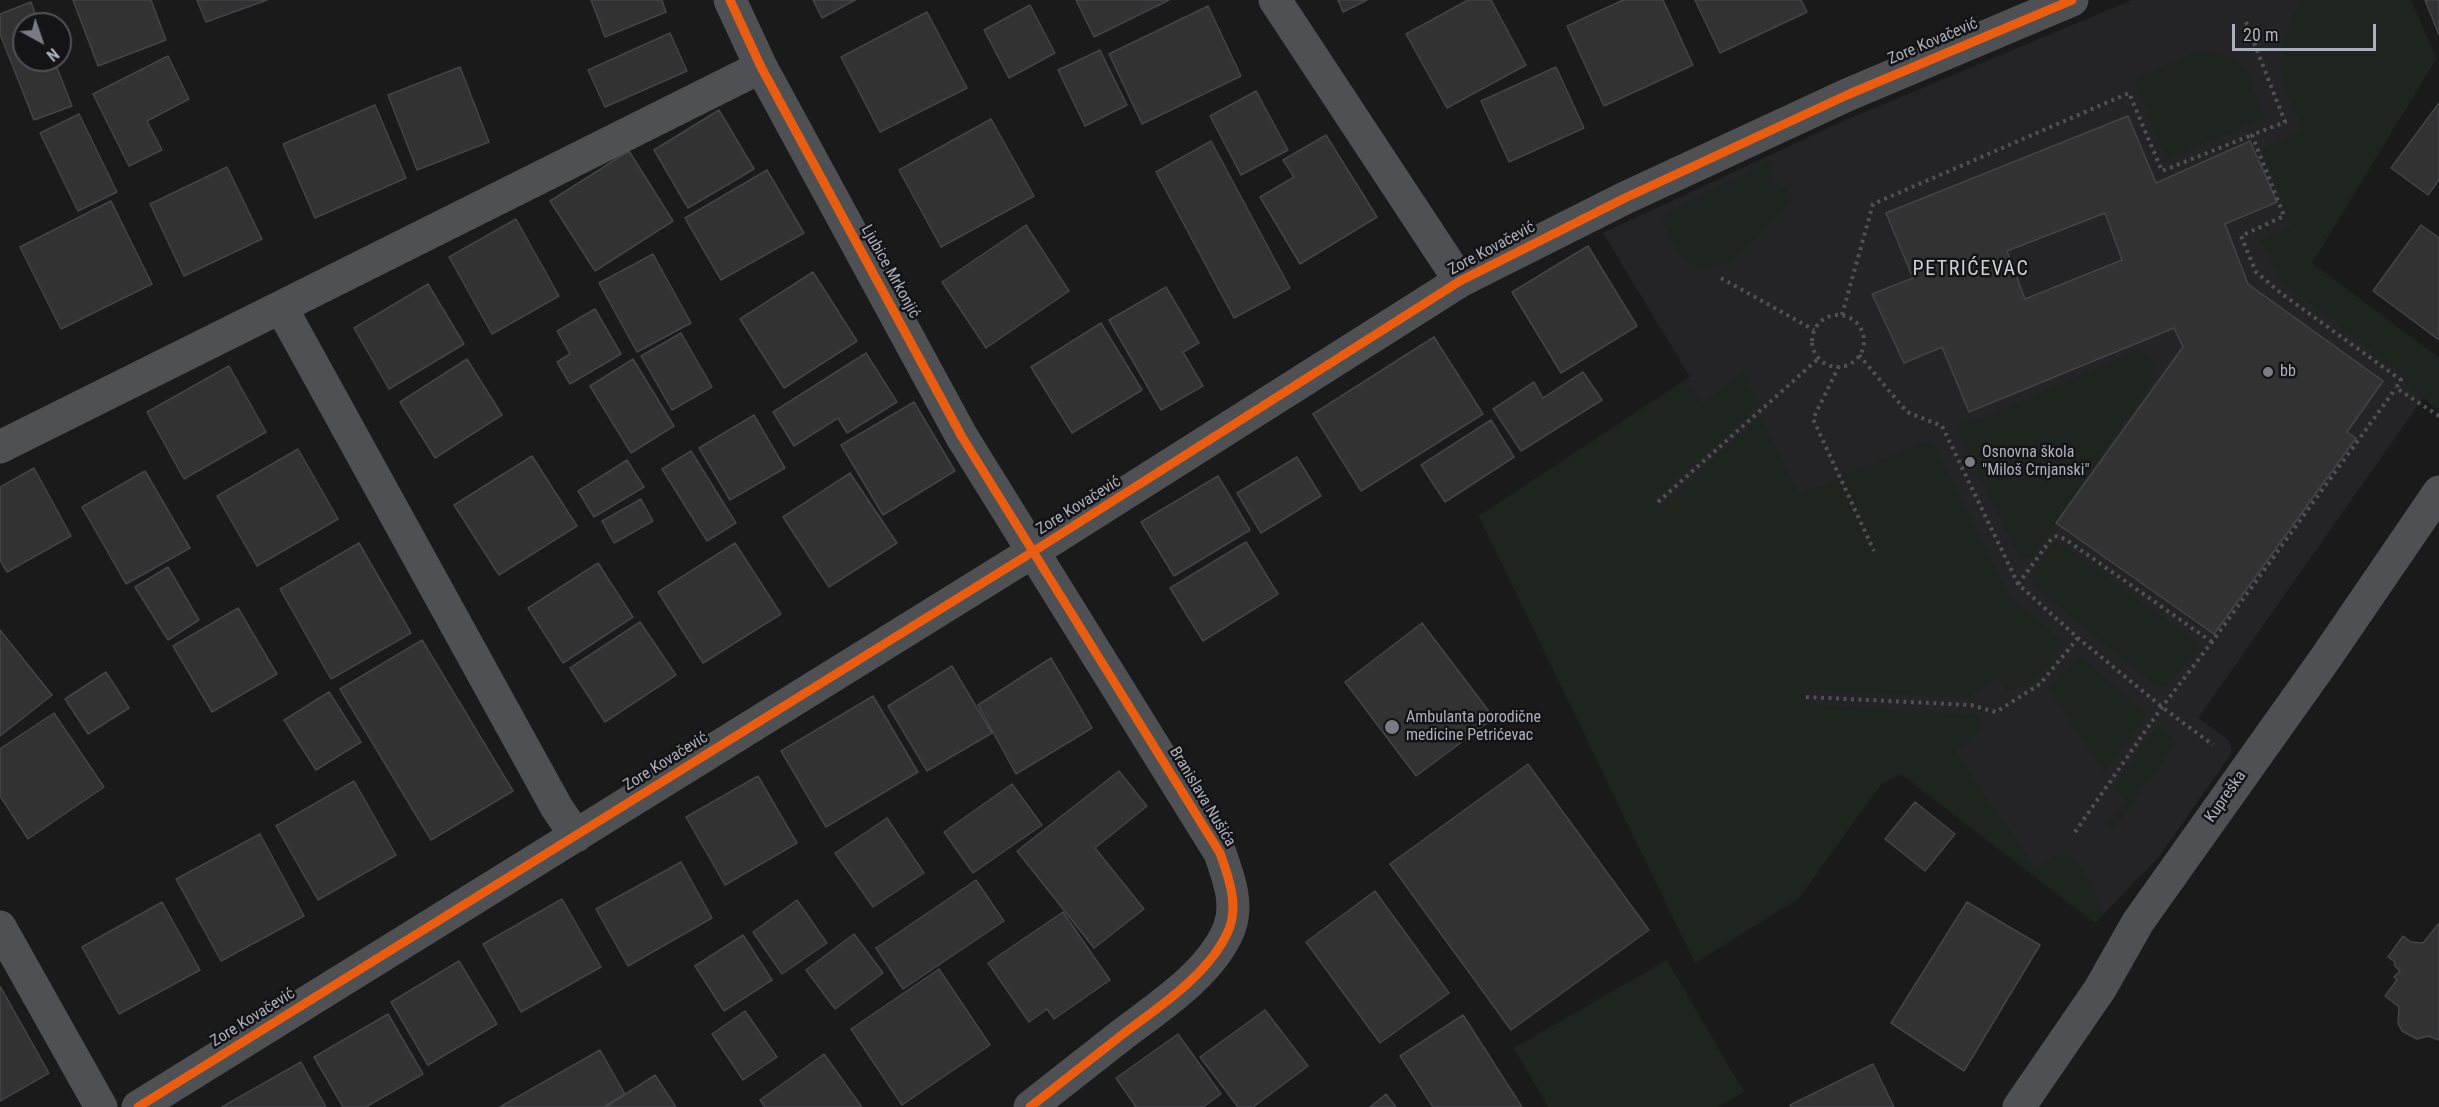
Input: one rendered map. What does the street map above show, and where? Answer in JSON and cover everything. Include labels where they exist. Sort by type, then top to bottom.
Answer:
[{"type":"street","name":"Ljubice Mrkonjić","points":[[730,0],[761,67],[962,436],[1034,551]]},
{"type":"street","points":[[1275,0],[1460,281]]},
{"type":"street","name":"Zore Kovačević","points":[[138,1107],[1034,551],[1460,281],[1625,198],[1836,100],[2072,0]]},
{"type":"street","points":[[0,447],[761,67]]},
{"type":"street","points":[[281,307],[557,808],[576,836]]},
{"type":"street","name":"Kupreška","points":[[2019,1107],[2100,989],[2138,922],[2327,656],[2439,492]]},
{"type":"street","name":"Branislava Nušića","points":[[1030,1107],[1186,985],[1214,954],[1230,928],[1233,903],[1230,882],[1220,853],[1034,551]]},
{"type":"street","points":[[0,927],[101,1107]]},
{"type":"path","points":[[1842,315],[1873,204],[2129,93],[2162,171],[2285,122],[2246,22]]},
{"type":"path","points":[[2076,832],[2162,707],[2212,642],[2401,380],[2282,294],[2256,272],[2241,236],[2284,216],[2252,135]]},
{"type":"path","points":[[1721,278],[1814,330]]},
{"type":"path","points":[[1842,315],[1856,323],[1862,330],[1863,347],[1854,361],[1839,366],[1830,365],[1819,358],[1813,347],[1814,330],[1825,318],[1842,315]]},
{"type":"path","points":[[1859,355],[1906,412],[1942,426],[2018,584],[2078,638],[2162,707],[2245,769]]},
{"type":"path","points":[[1658,502],[1819,358]]},
{"type":"path","points":[[1839,366],[1813,419],[1874,551]]},
{"type":"path","points":[[2396,388],[2439,416]]},
{"type":"path","points":[[2018,584],[2052,538],[2057,536],[2065,538],[2212,642]]},
{"type":"path","points":[[1806,697],[1971,705],[1996,712],[2040,684],[2078,638]]},
{"type":"shaded area","name":"Osnovna škola \"Miloš Crnjanski\"","points":[[2132,0],[2411,0],[2436,59],[2312,263],[2439,358],[2430,388],[2198,718],[2229,740],[2232,751],[2226,761],[2158,858],[2095,923],[1901,774],[1881,784],[1799,898],[1695,963],[1479,516],[1690,377],[1603,233],[1841,122]]},
{"type":"shaded area","points":[[2302,0],[2411,0],[2436,59],[2312,263],[2439,358],[2439,411],[2405,383],[2406,378],[2279,280],[2260,240],[2291,226],[2261,148],[2303,130],[2286,91],[2282,67],[2287,32]]},
{"type":"shaded area","points":[[2198,51],[2228,56],[2238,62],[2250,78],[2264,118],[2166,159],[2134,79]]},
{"type":"shaded area","points":[[1773,160],[1769,181],[1790,189],[1790,203],[1748,245],[1725,264],[1712,268],[1701,267],[1682,257],[1669,238],[1661,215]]},
{"type":"shaded area","points":[[2137,350],[2143,351],[2152,363],[2154,370],[2150,384],[2033,557],[2029,559],[2019,557],[1958,432],[1958,424],[1993,413]]},
{"type":"shaded area","points":[[1743,371],[1759,406],[1655,499],[1661,505],[1761,416],[1800,494],[1922,442],[1931,442],[1936,446],[2010,597],[2066,644],[2029,685],[2008,692],[1997,677],[1966,698],[1800,689],[1812,704],[1977,715],[1981,723],[1979,733],[1955,752],[2036,868],[2059,854],[2068,856],[2083,869],[2093,888],[2102,916],[2095,923],[1901,774],[1881,784],[1799,898],[1695,963],[1479,516],[1685,380],[1703,403]]},
{"type":"shaded area","points":[[2058,541],[2198,643],[2197,651],[2169,685],[2162,687],[2152,683],[2032,584],[2040,561]]},
{"type":"shaded area","points":[[2078,657],[2085,660],[2148,715],[2104,772],[2048,688]]},
{"type":"shaded area","points":[[2160,727],[2177,742],[2112,831],[2105,821],[2125,803],[2114,786],[2150,732]]},
{"type":"shaded area","points":[[1667,960],[1744,1092],[1718,1107],[1548,1107],[1514,1048]]},
{"type":"building","points":[[73,0],[151,0],[166,40],[98,66]]},
{"type":"building","points":[[197,0],[267,0],[206,22]]},
{"type":"building","points":[[591,0],[662,0],[666,12],[605,37]]},
{"type":"building","points":[[813,0],[855,0],[822,18]]},
{"type":"building","points":[[1076,0],[1169,0],[1094,37]]},
{"type":"building","points":[[1338,0],[1367,0],[1343,12]]},
{"type":"building","points":[[1468,0],[1491,0],[1526,65],[1447,108],[1406,34]]},
{"type":"building","points":[[1623,0],[1663,0],[1693,65],[1604,106],[1567,26]]},
{"type":"building","points":[[1695,0],[1801,0],[1807,12],[1720,53]]},
{"type":"building","points":[[2425,0],[2439,0],[2439,35]]},
{"type":"building","points":[[31,2],[35,12],[12,12],[12,64],[0,34],[0,14]]},
{"type":"building","points":[[1030,5],[1055,53],[1009,78],[984,30]]},
{"type":"building","points":[[1208,6],[1241,76],[1142,124],[1109,54]]},
{"type":"building","points":[[927,12],[967,88],[880,132],[841,57]]},
{"type":"building","points":[[670,33],[687,71],[605,107],[588,70]]},
{"type":"building","points":[[1100,50],[1127,105],[1085,126],[1058,70]]},
{"type":"building","points":[[168,56],[189,99],[147,121],[162,150],[129,166],[93,94]]},
{"type":"building","points":[[460,67],[489,142],[417,170],[388,95]]},
{"type":"building","points":[[1556,67],[1584,128],[1509,162],[1481,101]]},
{"type":"building","points":[[15,72],[59,72],[72,106],[34,120]]},
{"type":"building","points":[[1256,91],[1288,150],[1241,175],[1210,116]]},
{"type":"building","points":[[2439,103],[2439,180],[2428,195],[2391,168]]},
{"type":"building","points":[[375,105],[406,178],[315,218],[283,144]]},
{"type":"building","points":[[719,110],[754,169],[688,208],[654,150]]},
{"type":"building","points":[[79,114],[117,192],[78,211],[40,133]]},
{"type":"building","name":"bb","points":[[2128,116],[2156,183],[2250,141],[2277,202],[2225,224],[2248,284],[2383,381],[2347,432],[2356,438],[2214,634],[2056,523],[2183,347],[2174,328],[1969,412],[1942,347],[1904,363],[1872,294],[1913,278],[1886,213]],"holes":[[[2105,213],[2122,260],[2025,299],[2007,251]]]},
{"type":"building","points":[[991,119],[1034,196],[941,247],[899,170]]},
{"type":"building","points":[[1326,135],[1377,217],[1300,264],[1260,197],[1294,177],[1283,160]]},
{"type":"building","points":[[1211,141],[1290,288],[1234,318],[1156,172]]},
{"type":"building","points":[[629,151],[673,221],[595,271],[550,201]]},
{"type":"building","points":[[227,167],[262,239],[184,276],[150,204]]},
{"type":"building","points":[[767,170],[804,233],[721,280],[685,218]]},
{"type":"building","points":[[111,201],[152,284],[61,329],[20,247]]},
{"type":"building","points":[[516,219],[559,296],[492,334],[449,257]]},
{"type":"building","points":[[1026,225],[1069,291],[986,348],[942,282]]},
{"type":"building","points":[[2421,225],[2439,238],[2439,340],[2373,291]]},
{"type":"building","points":[[1588,246],[1637,326],[1561,373],[1512,292]]},
{"type":"building","points":[[653,254],[691,323],[637,352],[599,283]]},
{"type":"building","points":[[813,272],[857,341],[784,388],[740,319]]},
{"type":"building","points":[[428,284],[464,344],[389,389],[354,328]]},
{"type":"building","points":[[1166,287],[1199,343],[1183,352],[1203,386],[1161,410],[1109,320]]},
{"type":"building","points":[[595,309],[621,354],[570,384],[557,362],[570,354],[557,331]]},
{"type":"building","points":[[1101,323],[1142,390],[1072,433],[1031,367]]},
{"type":"building","points":[[681,333],[712,387],[672,410],[641,356]]},
{"type":"building","points":[[1434,337],[1483,414],[1361,491],[1313,414]]},
{"type":"building","points":[[866,353],[897,402],[847,433],[838,418],[794,446],[773,412]]},
{"type":"building","points":[[467,359],[502,415],[435,458],[400,402]]},
{"type":"building","points":[[633,359],[674,426],[631,453],[590,386]]},
{"type":"building","points":[[229,366],[266,432],[184,479],[147,412]]},
{"type":"building","points":[[1583,372],[1602,400],[1521,451],[1493,409],[1534,382],[1543,398]]},
{"type":"building","points":[[914,402],[955,471],[883,515],[841,445]]},
{"type":"building","points":[[754,415],[785,468],[730,500],[699,448]]},
{"type":"building","points":[[1491,420],[1514,457],[1445,502],[1421,465]]},
{"type":"building","points":[[298,449],[338,519],[257,566],[217,496]]},
{"type":"building","points":[[691,451],[736,523],[707,541],[662,469]]},
{"type":"building","points":[[532,456],[577,526],[499,575],[454,505]]},
{"type":"building","points":[[1297,457],[1321,496],[1261,533],[1237,493]]},
{"type":"building","points":[[627,460],[644,487],[594,517],[578,491]]},
{"type":"building","points":[[34,468],[71,536],[7,572],[0,560],[0,487]]},
{"type":"building","points":[[145,471],[190,548],[126,584],[82,507]]},
{"type":"building","points":[[850,473],[897,543],[829,587],[783,517]]},
{"type":"building","points":[[1218,476],[1250,530],[1174,576],[1141,522]]},
{"type":"building","points":[[641,499],[653,521],[614,543],[602,521]]},
{"type":"building","points":[[1246,542],[1278,594],[1203,641],[1170,588]]},
{"type":"building","points":[[359,543],[411,633],[331,679],[280,589]]},
{"type":"building","points":[[735,543],[781,614],[703,663],[658,592]]},
{"type":"building","points":[[598,563],[633,617],[563,663],[528,608]]},
{"type":"building","points":[[168,567],[199,620],[168,640],[135,587]]},
{"type":"building","points":[[238,608],[277,674],[212,712],[173,646]]},
{"type":"building","points":[[640,622],[676,675],[605,722],[570,668]]},
{"type":"building","points":[[1422,623],[1494,718],[1416,776],[1345,682]]},
{"type":"building","points":[[0,630],[52,695],[0,736]]},
{"type":"building","points":[[422,640],[513,791],[431,840],[340,689]]},
{"type":"building","points":[[1051,658],[1092,728],[1016,774],[978,705]]},
{"type":"building","points":[[952,666],[992,733],[927,771],[888,706]]},
{"type":"building","points":[[106,672],[129,708],[88,734],[65,699]]},
{"type":"building","points":[[329,692],[361,742],[316,770],[284,720]]},
{"type":"building","points":[[873,696],[918,772],[826,827],[781,751]]},
{"type":"building","points":[[54,713],[104,787],[28,839],[0,796],[0,749]]},
{"type":"building","points":[[1528,764],[1649,930],[1511,1030],[1390,864]]},
{"type":"building","points":[[1119,771],[1147,806],[1095,848],[1144,909],[1094,948],[1017,851]]},
{"type":"building","points":[[758,776],[797,843],[725,885],[686,817]]},
{"type":"building","points":[[354,781],[396,855],[318,900],[276,826]]},
{"type":"building","points":[[1012,784],[1042,825],[973,873],[944,832]]},
{"type":"building","points":[[1915,802],[1955,834],[1925,871],[1885,839]]},
{"type":"building","points":[[887,818],[924,873],[873,907],[835,853]]},
{"type":"building","points":[[260,834],[304,916],[221,961],[176,879]]},
{"type":"building","points":[[681,862],[712,918],[628,966],[596,909]]},
{"type":"building","points":[[976,880],[1004,921],[903,989],[876,948]]},
{"type":"building","points":[[1375,891],[1449,993],[1380,1043],[1306,942]]},
{"type":"building","points":[[562,899],[601,967],[521,1012],[483,944]]},
{"type":"building","points":[[797,900],[827,943],[782,974],[753,932]]},
{"type":"building","points":[[162,902],[200,970],[119,1014],[82,947]]},
{"type":"building","points":[[1967,902],[2040,945],[1964,1071],[1891,1023]]},
{"type":"building","points":[[1063,912],[1110,980],[1054,1019],[1047,1009],[1029,1022],[988,963]]},
{"type":"building","points":[[2439,923],[2439,1040],[2428,1036],[2417,1039],[2402,1031],[2398,1023],[2399,1007],[2385,996],[2397,980],[2394,977],[2400,971],[2394,965],[2395,962],[2388,957],[2403,936],[2411,942],[2423,943]]},
{"type":"building","points":[[854,934],[883,973],[835,1009],[806,970]]},
{"type":"building","points":[[743,935],[772,980],[724,1011],[695,966]]},
{"type":"building","points":[[459,961],[497,1024],[428,1065],[391,1002]]},
{"type":"building","points":[[939,969],[990,1045],[902,1105],[851,1029]]},
{"type":"building","points":[[0,986],[49,1073],[0,1101]]},
{"type":"building","points":[[1265,1010],[1308,1066],[1253,1107],[1238,1107],[1200,1057]]},
{"type":"building","points":[[745,1011],[777,1057],[743,1080],[712,1034]]},
{"type":"building","points":[[388,1014],[423,1074],[366,1107],[343,1107],[314,1057]]},
{"type":"building","points":[[1463,1015],[1522,1107],[1433,1107],[1400,1056]]},
{"type":"building","points":[[1178,1034],[1221,1094],[1203,1107],[1136,1107],[1116,1078]]},
{"type":"building","points":[[600,1050],[625,1094],[603,1107],[500,1107]]},
{"type":"building","points":[[824,1054],[862,1107],[765,1107],[760,1100]]},
{"type":"building","points":[[301,1062],[326,1107],[222,1107]]},
{"type":"building","points":[[1873,1064],[1894,1107],[1791,1107],[1790,1105]]},
{"type":"building","points":[[655,1075],[676,1107],[606,1107]]},
{"type":"building","points":[[1386,1094],[1396,1107],[1370,1107]]},
{"type":"cycle path","points":[[730,0],[761,67],[962,437],[1220,853],[1229,881],[1233,900],[1232,920],[1221,945],[1210,960],[1183,988],[1030,1107]]},
{"type":"cycle path","points":[[138,1107],[1034,551],[1460,281],[1625,198],[1847,95],[2072,0]]},
{"type":"place","name":"bb","points":[[2268,372]]},
{"type":"place","name":"Osnovna škola \"Miloš Crnjanski\"","points":[[1970,462]]},
{"type":"place","name":"Ambulanta porodične medicine Petrićevac","points":[[1392,727]]},
{"type":"district","name":"PETRIĆEVAC","points":[[1971,270]]}]
